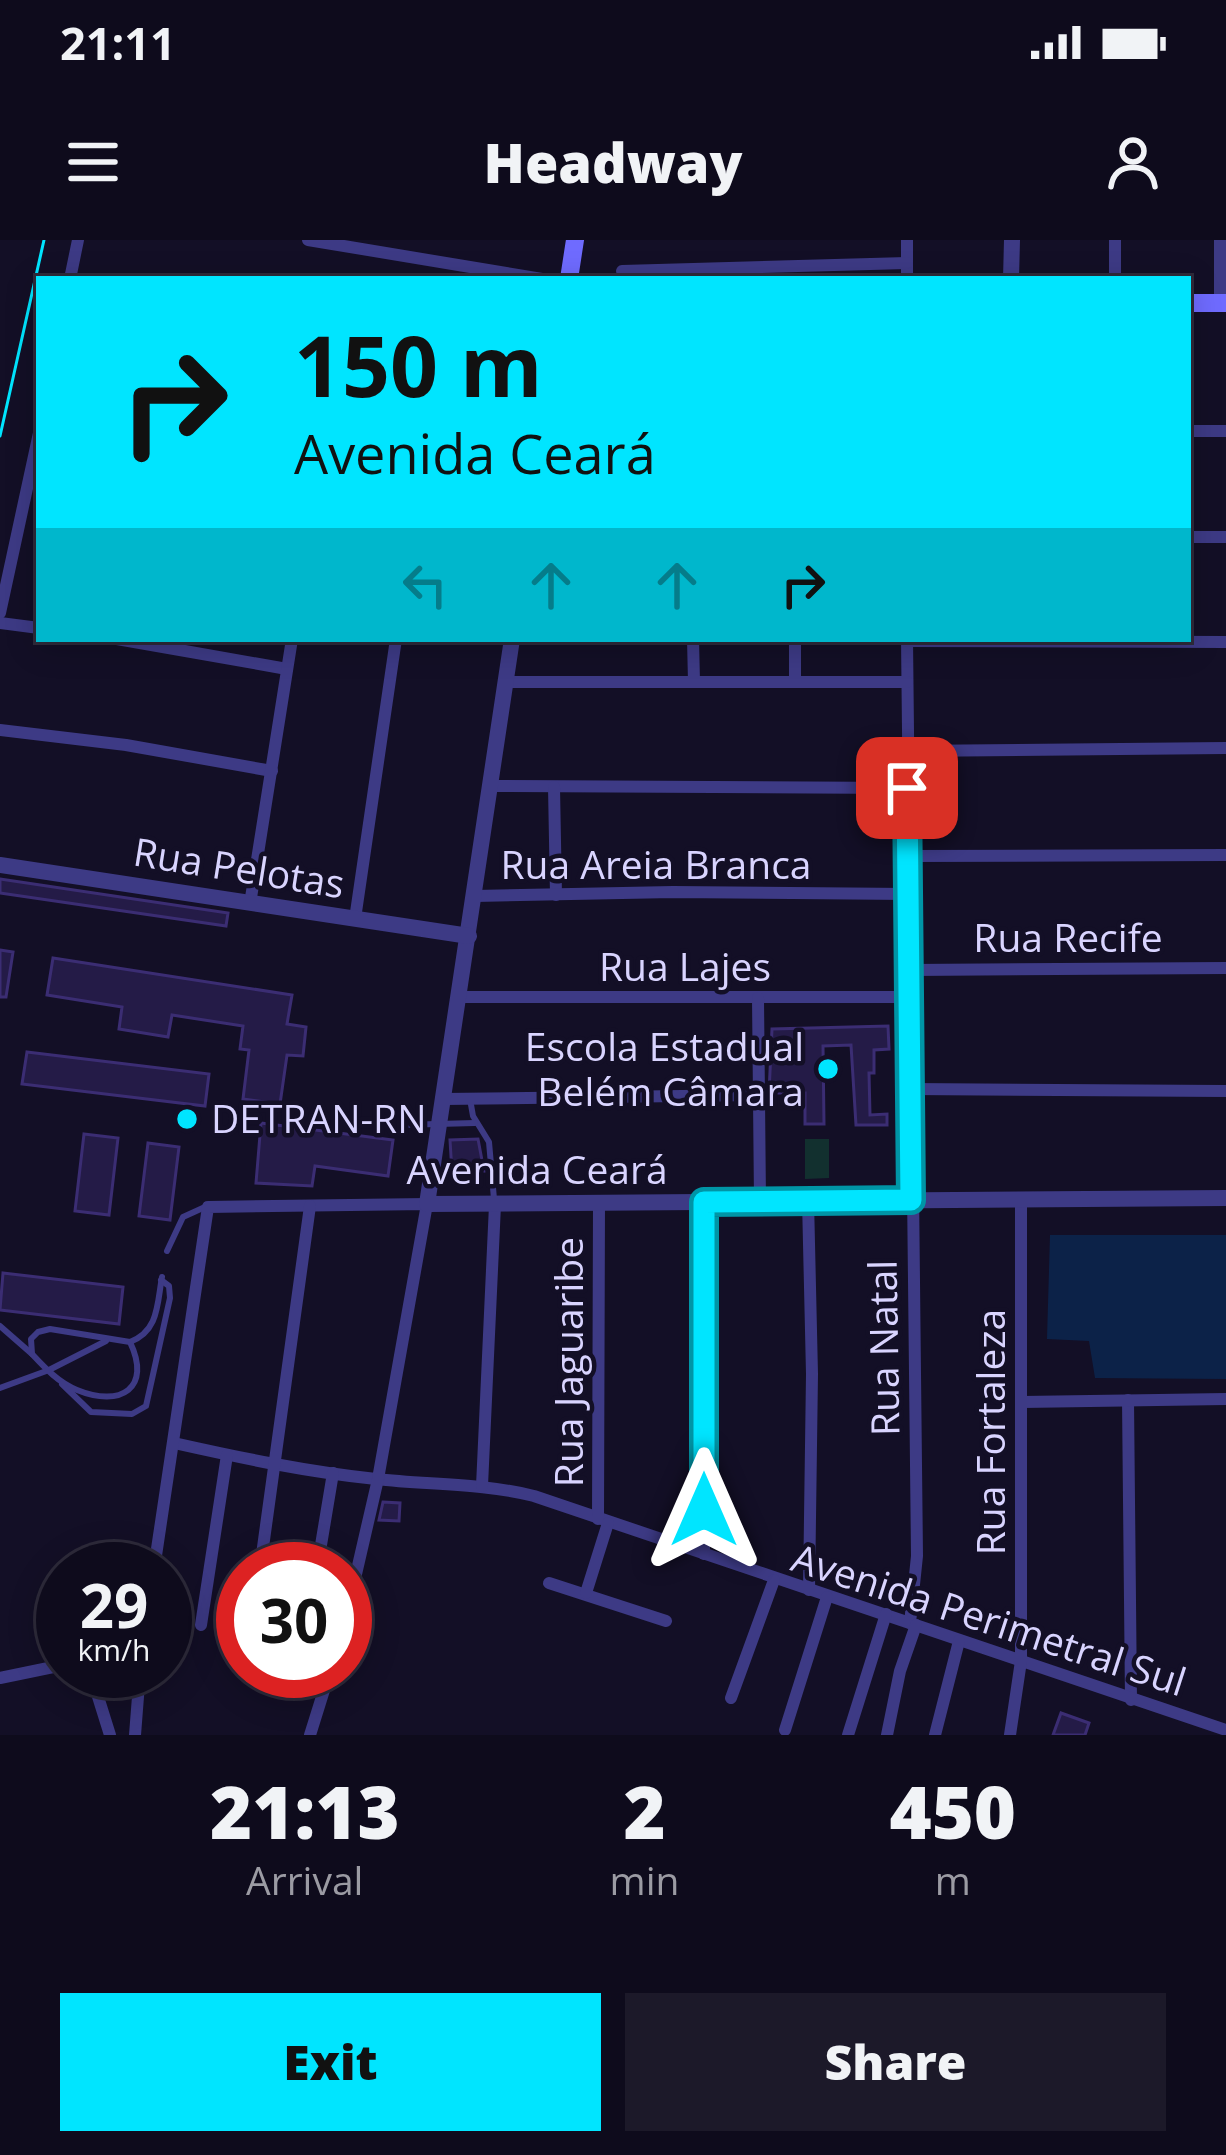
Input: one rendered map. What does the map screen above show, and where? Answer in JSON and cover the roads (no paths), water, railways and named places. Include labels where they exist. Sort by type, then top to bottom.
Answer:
[{"type":"main road","points":[[568,276],[574,240]]},
{"type":"main road","points":[[1191,303],[1223,303]]},
{"type":"street","points":[[71,276],[78,240]]},
{"type":"street","points":[[308,240],[454,272],[504,276]]},
{"type":"street","points":[[907,240],[907,276]]},
{"type":"street","points":[[1011,276],[1012,240]]},
{"type":"street","points":[[1115,240],[1115,276]]},
{"type":"street","points":[[1220,240],[1223,303]]},
{"type":"street","points":[[622,271],[908,263]]},
{"type":"street","points":[[1191,431],[1226,431]]},
{"type":"street","points":[[0,613],[36,447]]},
{"type":"street","points":[[1191,537],[1226,537]]},
{"type":"street","points":[[0,623],[36,628]]},
{"type":"street","points":[[250,904],[292,642]]},
{"type":"street","points":[[355,920],[395,642]]},
{"type":"street","points":[[363,1542],[428,1204],[512,642]]},
{"type":"street","points":[[693,642],[694,682]]},
{"type":"street","points":[[795,642],[795,681]]},
{"type":"street","name":"Rua Natal","points":[[887,1735],[913,1624],[917,1556],[907,642]]},
{"type":"street","points":[[1191,642],[1226,642]]},
{"type":"street","points":[[183,644],[287,669]]},
{"type":"street","points":[[506,682],[907,682]]},
{"type":"street","points":[[0,730],[126,745],[272,771]]},
{"type":"street","points":[[907,751],[1226,748]]},
{"type":"street","points":[[491,787],[907,788]]},
{"type":"street","points":[[554,787],[556,895]]},
{"type":"street","points":[[909,856],[1226,855]]},
{"type":"street","name":"Rua Pelotas","points":[[0,865],[469,936]]},
{"type":"street","name":"Rua Areia Branca","points":[[475,896],[909,894]]},
{"type":"street","name":"Rua Recife","points":[[910,970],[1226,968]]},
{"type":"street","name":"Rua Lajes","points":[[459,997],[910,998]]},
{"type":"street","points":[[758,998],[760,1200]]},
{"type":"street","points":[[910,1089],[1226,1091]]},
{"type":"street","points":[[443,1099],[760,1095]]},
{"type":"street","name":"Avenida Ceará","points":[[208,1207],[1226,1198]]},
{"type":"street","points":[[808,1200],[809,1590]]},
{"type":"street","name":"Rua Fortaleza","points":[[1010,1735],[1021,1661],[1021,1201]]},
{"type":"street","points":[[704,1202],[704,1555]]},
{"type":"street","name":"Rua Jaguaribe","points":[[586,1593],[603,1521],[599,1204]]},
{"type":"street","points":[[482,1486],[494,1205]]},
{"type":"street","points":[[264,1542],[310,1206]]},
{"type":"street","points":[[158,1542],[208,1207]]},
{"type":"street","points":[[1022,1402],[1226,1399]]},
{"type":"street","points":[[1128,1400],[1131,1700]]},
{"type":"street","name":"Avenida Perimetral Sul","points":[[174,1443],[274,1465],[482,1486],[534,1496],[1226,1730]]},
{"type":"street","points":[[201,1625],[227,1455]]},
{"type":"street","points":[[322,1542],[333,1473]]},
{"type":"street","points":[[731,1698],[774,1580]]},
{"type":"street","points":[[549,1583],[666,1621]]},
{"type":"street","points":[[785,1730],[827,1597]]},
{"type":"street","points":[[848,1735],[886,1614]]},
{"type":"street","points":[[935,1735],[959,1641]]},
{"type":"street","points":[[0,1678],[36,1670]]},
{"type":"street","points":[[98,1698],[110,1735]]},
{"type":"street","points":[[135,1735],[138,1698]]},
{"type":"street","points":[[310,1735],[322,1698]]},
{"type":"lane","points":[[470,1100],[476,1123],[489,1142],[494,1205]]},
{"type":"lane","points":[[400,1125],[476,1123]]},
{"type":"lane","points":[[167,1251],[184,1217],[208,1207]]},
{"type":"lane","points":[[0,1326],[77,1403],[91,1412],[132,1414],[146,1406],[169,1286],[161,1279],[154,1324],[130,1342],[50,1329],[31,1339],[32,1354]]},
{"type":"lane","points":[[0,1388],[111,1339]]},
{"type":"lane","points":[[60,1381],[89,1394],[126,1392],[140,1375],[130,1342]]},
{"type":"water","points":[[1050,1235],[1226,1235],[1226,1379],[1095,1378],[1089,1341],[1047,1339]]},
{"type":"tram line","points":[[0,436],[44,240]]},
{"type":"place","name":"Escola Estadual Belém Câmara","points":[[828,1069]]},
{"type":"place","name":"DETRAN-RN","points":[[187,1119]]}]
